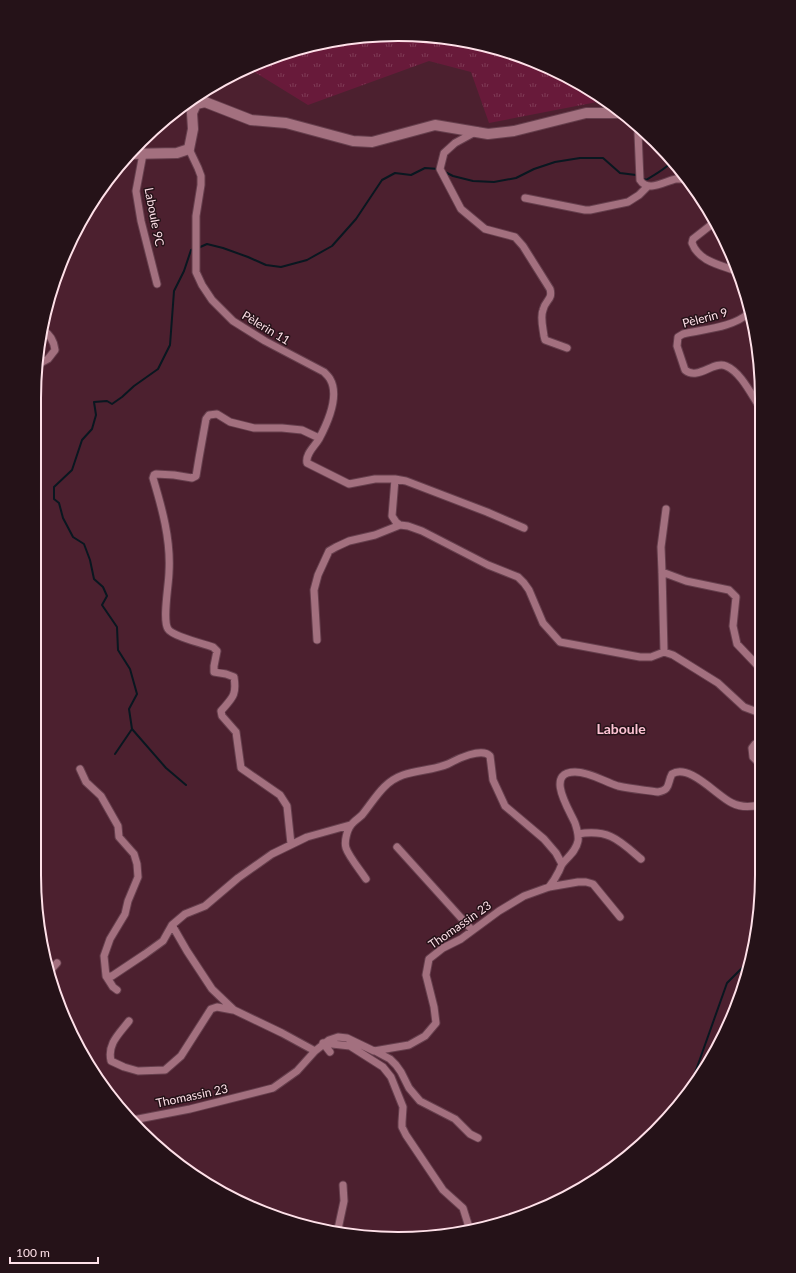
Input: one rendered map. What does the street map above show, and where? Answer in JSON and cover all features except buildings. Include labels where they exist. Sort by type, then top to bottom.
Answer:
[{"type":"main road","points":[[199,102],[205,102],[251,120],[286,123],[352,141],[372,142],[436,125],[488,134],[514,131],[586,113],[612,113]]},
{"type":"main road","points":[[138,154],[177,153],[189,150],[193,129],[193,106]]},
{"type":"street","points":[[477,131],[455,143],[444,154],[440,169],[461,209],[485,229],[515,237],[523,246],[551,292],[550,298],[543,309],[545,340],[567,348]]},
{"type":"street","points":[[638,135],[640,180],[642,183],[648,186],[654,186],[679,179]]},
{"type":"street","name":"Pèlerin 11","points":[[189,150],[201,176],[196,216],[196,272],[202,285],[212,300],[233,321],[265,341],[324,372],[330,379],[334,399],[329,418],[307,457],[307,463],[349,484],[374,479],[396,479]]},
{"type":"street","name":"Laboule 9C","points":[[143,154],[136,191],[141,221],[158,284]]},
{"type":"street","points":[[525,198],[590,210],[628,202],[639,195],[648,186]]},
{"type":"street","points":[[710,226],[693,239],[692,243],[694,248],[708,261],[731,269]]},
{"type":"street","name":"Pèlerin 9","points":[[745,315],[736,321],[724,325],[683,334],[677,341],[685,370],[688,372],[697,373],[725,365],[737,374],[755,400]]},
{"type":"street","points":[[43,362],[48,359],[55,350],[53,342],[47,334]]},
{"type":"street","points":[[291,844],[287,806],[285,801],[280,794],[241,768],[236,732],[222,716],[221,711],[232,698],[236,689],[234,677],[214,672],[217,651],[213,647],[172,634],[165,623],[169,569],[167,537],[160,500],[153,478],[156,474],[192,478],[196,476],[206,419],[209,415],[217,414],[230,422],[254,428],[302,430],[319,438]]},
{"type":"street","points":[[400,525],[392,516],[396,479],[418,485],[524,528]]},
{"type":"street","points":[[664,652],[661,547],[666,509]]},
{"type":"street","points":[[317,640],[314,590],[318,575],[329,551],[349,540],[376,535],[400,525],[408,526],[422,531],[488,565],[518,577],[529,590],[543,623],[560,642],[640,657],[651,657],[664,652],[673,655],[718,683],[744,707],[755,711]]},
{"type":"street","points":[[662,572],[686,581],[729,590],[736,597],[733,626],[737,644],[755,663]]},
{"type":"street","points":[[755,744],[752,748],[753,757],[755,759]]},
{"type":"street","points":[[106,976],[112,976],[163,941],[172,925],[185,914],[205,906],[238,878],[272,854],[307,837],[350,826],[360,818],[379,791],[394,779],[402,775],[443,766],[454,760],[478,753],[489,754],[491,758],[493,780],[505,806],[544,839],[556,853],[562,864]]},
{"type":"street","points":[[80,769],[86,782],[102,796],[118,826],[119,838],[134,854],[137,864],[138,877],[128,901],[125,914],[110,939],[104,956],[106,976],[113,987],[117,990]]},
{"type":"street","points":[[549,887],[562,864],[576,848],[578,842],[578,834],[575,824],[560,791],[562,777],[567,773],[583,773],[619,786],[658,792],[664,791],[667,788],[672,774],[679,772],[692,775],[699,779],[732,804],[739,806],[755,805]]},
{"type":"street","points":[[350,826],[346,838],[346,849],[366,879]]},
{"type":"street","points":[[578,834],[592,832],[604,834],[620,841],[641,859]]},
{"type":"street","points":[[397,847],[472,930]]},
{"type":"street","name":"Thomassin 23","points":[[138,1119],[190,1109],[273,1088],[297,1071],[323,1043],[338,1037],[347,1038],[374,1050],[409,1045],[425,1036],[436,1023],[434,1007],[426,975],[429,960],[443,948],[461,938],[499,911],[524,896],[549,887],[586,882],[593,884],[620,917]]},
{"type":"street","points":[[172,925],[212,989],[234,1010]]},
{"type":"street","points":[[53,967],[57,962]]},
{"type":"street","points":[[129,1021],[114,1040],[109,1053],[111,1061],[138,1071],[165,1070],[181,1056],[211,1009],[217,1007],[234,1010],[315,1051]]},
{"type":"street","points":[[323,1043],[330,1052]]},
{"type":"street","points":[[323,1043],[350,1046],[383,1067],[391,1077],[403,1106],[402,1127],[416,1151],[443,1190],[462,1208],[468,1225]]},
{"type":"street","points":[[374,1050],[390,1059],[396,1065],[420,1101],[455,1119],[470,1134],[478,1138]]},
{"type":"street","points":[[338,1227],[344,1201],[342,1185]]},
{"type":"green space","points":[[398,41],[445,44],[490,53],[535,68],[556,78],[597,102],[489,123],[471,72],[429,61],[308,105],[254,71],[306,53],[351,44]]},
{"type":"waterway","points":[[443,171],[453,176],[473,181],[494,182],[516,178],[534,169],[555,162],[580,158],[603,158],[620,173],[636,175]]},
{"type":"waterway","points":[[644,179],[646,180],[668,165]]},
{"type":"waterway","points":[[198,248],[207,244],[223,248],[266,265],[281,267],[307,260],[332,246],[356,219],[382,180],[395,173],[411,175],[425,168],[439,169]]},
{"type":"waterway","points":[[115,754],[132,729],[129,709],[137,694],[130,669],[118,650],[117,627],[102,605],[107,596],[103,587],[94,579],[90,560],[84,544],[73,537],[63,518],[59,503],[54,499],[54,487],[72,470],[82,440],[92,429],[96,415],[94,402],[107,401],[112,404],[158,369],[170,345],[174,291],[184,271],[191,250],[194,249]]},
{"type":"waterway","points":[[132,729],[166,768],[186,785]]},
{"type":"waterway","points":[[695,1073],[727,983],[743,967]]},
{"type":"district","name":"Laboule","points":[[621,729]]}]
